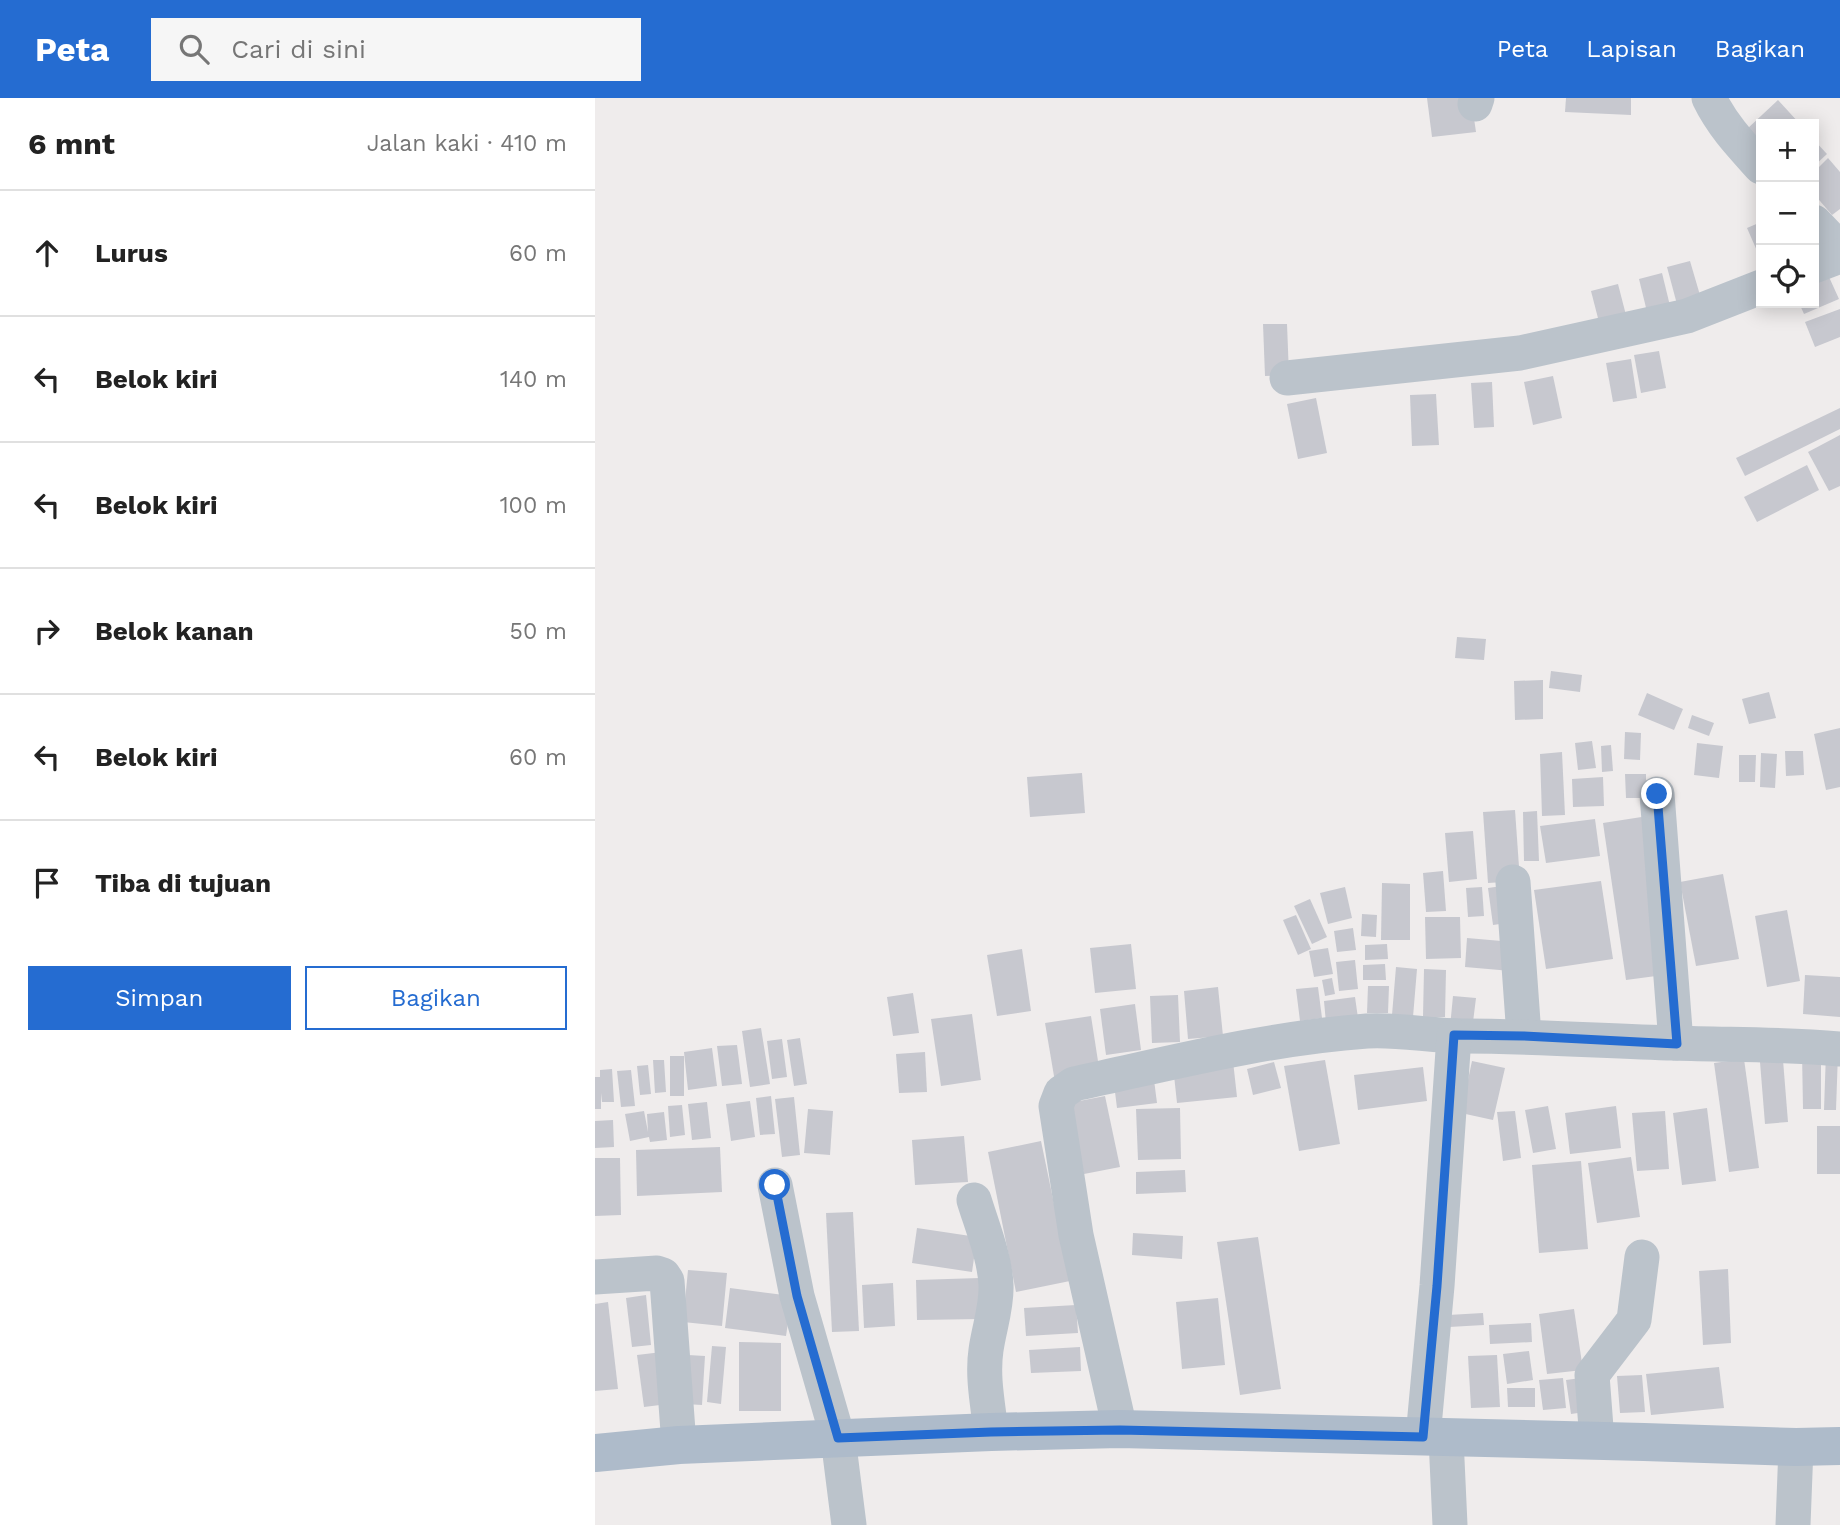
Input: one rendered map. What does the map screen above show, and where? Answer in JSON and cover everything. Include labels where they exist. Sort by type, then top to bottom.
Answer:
[{"type":"main road","points":[[595,1453],[679,1445],[838,1438],[1120,1430],[1840,1446]]},
{"type":"street","points":[[1709,98],[1728,131],[1756,162]]},
{"type":"street","points":[[1819,227],[1840,249]]},
{"type":"street","points":[[1819,264],[1840,256]]},
{"type":"street","points":[[1287,378],[1520,353],[1687,316],[1756,289]]},
{"type":"street","points":[[1657,794],[1677,1044]]},
{"type":"street","points":[[1513,883],[1524,1036]]},
{"type":"street","points":[[1120,1430],[1076,1235],[1056,1106],[1061,1093],[1075,1084],[1220,1052],[1370,1031],[1677,1044],[1791,1045],[1840,1049]]},
{"type":"street","points":[[1450,1525],[1434,1437],[1437,1286],[1454,1035]]},
{"type":"street","points":[[775,1185],[797,1296],[838,1438],[849,1525]]},
{"type":"street","points":[[974,1200],[996,1285],[994,1315],[986,1350],[985,1377],[991,1432]]},
{"type":"street","points":[[1597,1441],[1592,1375],[1634,1320],[1642,1257]]},
{"type":"street","points":[[595,1277],[657,1273],[663,1275],[667,1281],[679,1445]]},
{"type":"street","points":[[1793,1525],[1796,1447]]},
{"type":"building","points":[[1427,98],[1471,98],[1476,132],[1432,137]]},
{"type":"building","points":[[1566,98],[1631,98],[1631,115],[1565,112]]},
{"type":"building","points":[[1778,100],[1795,119],[1758,119]]},
{"type":"building","points":[[1756,121],[1756,139],[1747,129]]},
{"type":"building","points":[[1819,145],[1827,154],[1819,161]]},
{"type":"building","points":[[1828,158],[1840,172],[1840,209],[1832,215],[1819,200],[1819,167]]},
{"type":"building","points":[[1756,224],[1756,249],[1747,228]]},
{"type":"building","points":[[1690,261],[1702,302],[1678,308],[1667,267]]},
{"type":"building","points":[[1662,273],[1672,314],[1649,320],[1639,279]]},
{"type":"building","points":[[1829,277],[1839,299],[1819,308],[1819,281]]},
{"type":"building","points":[[1618,284],[1627,319],[1600,326],[1591,291]]},
{"type":"building","points":[[1801,308],[1818,308],[1804,314]]},
{"type":"building","points":[[1840,309],[1840,337],[1815,347],[1805,322]]},
{"type":"building","points":[[1263,324],[1287,324],[1289,375],[1265,376]]},
{"type":"building","points":[[1659,351],[1666,388],[1641,393],[1634,355]]},
{"type":"building","points":[[1631,359],[1637,398],[1613,402],[1606,363]]},
{"type":"building","points":[[1553,376],[1562,418],[1533,425],[1524,382]]},
{"type":"building","points":[[1492,382],[1494,427],[1474,428],[1471,383]]},
{"type":"building","points":[[1436,394],[1439,445],[1412,446],[1410,395]]},
{"type":"building","points":[[1316,398],[1327,453],[1298,459],[1287,404]]},
{"type":"building","points":[[1840,408],[1840,429],[1745,476],[1736,458]]},
{"type":"building","points":[[1840,435],[1840,486],[1829,491],[1808,452]]},
{"type":"building","points":[[1807,465],[1819,490],[1757,522],[1744,497]]},
{"type":"building","points":[[1457,637],[1486,639],[1484,660],[1455,658]]},
{"type":"building","points":[[1551,671],[1582,675],[1580,692],[1549,688]]},
{"type":"building","points":[[1543,680],[1543,719],[1515,720],[1514,681]]},
{"type":"building","points":[[1769,692],[1776,718],[1749,724],[1742,699]]},
{"type":"building","points":[[1647,693],[1683,709],[1674,730],[1638,715]]},
{"type":"building","points":[[1692,715],[1714,723],[1709,736],[1688,728]]},
{"type":"building","points":[[1840,728],[1840,787],[1826,790],[1814,734]]},
{"type":"building","points":[[1625,732],[1641,733],[1640,760],[1624,759]]},
{"type":"building","points":[[1592,741],[1596,768],[1578,770],[1575,743]]},
{"type":"building","points":[[1697,743],[1723,746],[1719,778],[1694,775]]},
{"type":"building","points":[[1611,745],[1613,771],[1602,772],[1601,746]]},
{"type":"building","points":[[1785,751],[1803,751],[1804,775],[1786,776]]},
{"type":"building","points":[[1562,752],[1565,815],[1542,816],[1540,754]]},
{"type":"building","points":[[1761,753],[1777,754],[1775,788],[1760,787]]},
{"type":"building","points":[[1739,755],[1756,755],[1755,782],[1739,782]]},
{"type":"building","points":[[1082,773],[1085,813],[1030,817],[1027,777]]},
{"type":"building","points":[[1625,774],[1646,774],[1646,798],[1626,798]]},
{"type":"building","points":[[1603,777],[1604,806],[1573,807],[1572,779]]},
{"type":"building","points":[[1515,810],[1520,881],[1488,883],[1483,812]]},
{"type":"building","points":[[1537,811],[1539,861],[1524,861],[1523,812]]},
{"type":"building","points":[[1648,816],[1671,974],[1626,980],[1603,823]]},
{"type":"building","points":[[1595,819],[1600,856],[1546,863],[1540,826]]},
{"type":"building","points":[[1473,831],[1477,879],[1449,882],[1445,833]]},
{"type":"building","points":[[1443,871],[1446,911],[1426,912],[1423,873]]},
{"type":"building","points":[[1723,874],[1739,959],[1696,966],[1680,882]]},
{"type":"building","points":[[1601,881],[1613,959],[1546,969],[1534,890]]},
{"type":"building","points":[[1382,883],[1410,884],[1410,940],[1381,940]]},
{"type":"building","points":[[1509,885],[1514,922],[1493,925],[1488,888]]},
{"type":"building","points":[[1345,887],[1352,918],[1328,924],[1320,893]]},
{"type":"building","points":[[1482,887],[1484,916],[1468,917],[1466,888]]},
{"type":"building","points":[[1310,899],[1327,937],[1312,944],[1294,906]]},
{"type":"building","points":[[1787,910],[1800,981],[1767,987],[1755,916]]},
{"type":"building","points":[[1362,914],[1377,915],[1376,937],[1361,936]]},
{"type":"building","points":[[1296,915],[1311,949],[1298,955],[1283,920]]},
{"type":"building","points":[[1425,917],[1460,917],[1461,958],[1426,959]]},
{"type":"building","points":[[1353,928],[1356,950],[1337,952],[1334,931]]},
{"type":"building","points":[[1467,938],[1513,942],[1511,971],[1465,967]]},
{"type":"building","points":[[1131,944],[1136,989],[1095,993],[1090,948]]},
{"type":"building","points":[[1387,944],[1388,959],[1365,960],[1365,945]]},
{"type":"building","points":[[1328,948],[1333,974],[1314,977],[1309,951]]},
{"type":"building","points":[[1022,949],[1031,1011],[997,1016],[987,955]]},
{"type":"building","points":[[1355,960],[1358,989],[1339,991],[1336,962]]},
{"type":"building","points":[[1385,964],[1386,980],[1363,980],[1363,965]]},
{"type":"building","points":[[1396,967],[1417,969],[1413,1017],[1392,1015]]},
{"type":"building","points":[[1424,969],[1446,970],[1445,1017],[1423,1017]]},
{"type":"building","points":[[1805,975],[1840,977],[1840,1017],[1803,1014]]},
{"type":"building","points":[[1332,978],[1335,994],[1325,996],[1322,980]]},
{"type":"building","points":[[1368,986],[1389,986],[1388,1013],[1367,1013]]},
{"type":"building","points":[[1218,987],[1223,1036],[1188,1039],[1184,991]]},
{"type":"building","points":[[1318,987],[1322,1018],[1300,1021],[1296,989]]},
{"type":"building","points":[[913,993],[919,1033],[893,1036],[887,997]]},
{"type":"building","points":[[1178,995],[1180,1042],[1152,1043],[1150,996]]},
{"type":"building","points":[[1453,996],[1476,998],[1472,1030],[1450,1027]]},
{"type":"building","points":[[1355,997],[1358,1018],[1326,1023],[1324,1001]]},
{"type":"building","points":[[1135,1004],[1141,1050],[1106,1055],[1100,1009]]},
{"type":"building","points":[[972,1014],[981,1080],[941,1086],[931,1019]]},
{"type":"building","points":[[1091,1016],[1100,1074],[1055,1082],[1045,1023]]},
{"type":"building","points":[[761,1028],[770,1084],[750,1087],[742,1031]]},
{"type":"building","points":[[800,1038],[807,1084],[794,1086],[787,1040]]},
{"type":"building","points":[[782,1039],[787,1077],[772,1079],[767,1041]]},
{"type":"building","points":[[737,1045],[742,1084],[722,1086],[717,1046]]},
{"type":"building","points":[[712,1048],[717,1086],[688,1090],[684,1052]]},
{"type":"building","points":[[925,1052],[927,1092],[899,1093],[896,1054]]},
{"type":"building","points":[[1802,1052],[1821,1052],[1821,1109],[1803,1109]]},
{"type":"building","points":[[1826,1052],[1838,1053],[1836,1110],[1824,1110]]},
{"type":"building","points":[[670,1056],[684,1056],[684,1096],[670,1096]]},
{"type":"building","points":[[1744,1059],[1759,1168],[1729,1172],[1714,1063]]},
{"type":"building","points":[[653,1060],[664,1060],[666,1092],[655,1093]]},
{"type":"building","points":[[1325,1060],[1340,1144],[1299,1151],[1284,1066]]},
{"type":"building","points":[[1783,1060],[1788,1122],[1765,1124],[1760,1062]]},
{"type":"building","points":[[1233,1061],[1237,1097],[1177,1103],[1173,1066]]},
{"type":"building","points":[[1472,1061],[1505,1068],[1493,1120],[1461,1113]]},
{"type":"building","points":[[1274,1062],[1281,1088],[1253,1095],[1247,1069]]},
{"type":"building","points":[[648,1065],[651,1094],[640,1095],[637,1066]]},
{"type":"building","points":[[1423,1067],[1427,1101],[1358,1110],[1354,1075]]},
{"type":"building","points":[[612,1069],[614,1102],[602,1102],[601,1093],[601,1109],[595,1109],[595,1077],[600,1077],[600,1070]]},
{"type":"building","points":[[631,1070],[635,1106],[621,1107],[617,1071]]},
{"type":"building","points":[[1154,1080],[1157,1103],[1117,1108],[1114,1084]]},
{"type":"building","points":[[771,1096],[775,1134],[760,1135],[756,1098]]},
{"type":"building","points":[[1105,1096],[1120,1167],[1084,1174],[1069,1103]]},
{"type":"building","points":[[794,1097],[800,1155],[782,1157],[775,1099]]},
{"type":"building","points":[[750,1101],[755,1137],[731,1141],[726,1104]]},
{"type":"building","points":[[707,1102],[711,1138],[692,1140],[688,1104]]},
{"type":"building","points":[[682,1105],[685,1135],[670,1137],[668,1106]]},
{"type":"building","points":[[1548,1106],[1556,1149],[1533,1153],[1525,1110]]},
{"type":"building","points":[[1616,1106],[1621,1148],[1570,1154],[1565,1113]]},
{"type":"building","points":[[1180,1108],[1181,1159],[1138,1160],[1136,1109]]},
{"type":"building","points":[[1707,1108],[1716,1181],[1682,1185],[1673,1113]]},
{"type":"building","points":[[808,1109],[833,1111],[830,1155],[804,1153]]},
{"type":"building","points":[[644,1111],[648,1132],[647,1114],[664,1112],[667,1140],[650,1142],[649,1137],[630,1141],[625,1114]]},
{"type":"building","points":[[1515,1111],[1521,1158],[1503,1161],[1497,1112]]},
{"type":"building","points":[[1665,1111],[1669,1169],[1637,1171],[1632,1113]]},
{"type":"building","points":[[613,1120],[614,1147],[595,1148],[595,1121]]},
{"type":"building","points":[[1817,1126],[1840,1126],[1840,1174],[1817,1174]]},
{"type":"building","points":[[964,1136],[968,1182],[915,1185],[912,1140]]},
{"type":"building","points":[[1041,1141],[1070,1281],[1016,1292],[988,1152]]},
{"type":"building","points":[[720,1147],[722,1192],[637,1196],[636,1150]]},
{"type":"building","points":[[1631,1157],[1640,1217],[1597,1223],[1588,1163]]},
{"type":"building","points":[[595,1158],[620,1158],[621,1215],[595,1216]]},
{"type":"building","points":[[1581,1161],[1588,1249],[1539,1253],[1532,1165]]},
{"type":"building","points":[[1185,1170],[1186,1192],[1136,1194],[1136,1172]]},
{"type":"building","points":[[853,1212],[859,1331],[832,1332],[826,1213]]},
{"type":"building","points":[[917,1228],[977,1237],[972,1272],[912,1263]]},
{"type":"building","points":[[1133,1233],[1183,1236],[1182,1259],[1132,1255]]},
{"type":"building","points":[[1258,1237],[1281,1389],[1240,1395],[1217,1242]]},
{"type":"building","points":[[1728,1269],[1731,1343],[1703,1345],[1699,1271]]},
{"type":"building","points":[[688,1270],[727,1273],[722,1326],[683,1322]]},
{"type":"building","points":[[980,1278],[981,1319],[917,1320],[916,1280]]},
{"type":"building","points":[[893,1283],[895,1326],[864,1328],[862,1285]]},
{"type":"building","points":[[730,1288],[792,1296],[786,1336],[725,1328]]},
{"type":"building","points":[[646,1295],[651,1345],[632,1347],[626,1298]]},
{"type":"building","points":[[1218,1298],[1225,1365],[1182,1369],[1176,1302]]},
{"type":"building","points":[[608,1302],[618,1389],[595,1391],[595,1304]]},
{"type":"building","points":[[1076,1305],[1078,1333],[1026,1336],[1024,1308]]},
{"type":"building","points":[[1574,1309],[1583,1370],[1547,1374],[1539,1314]]},
{"type":"building","points":[[1483,1313],[1484,1325],[1449,1327],[1448,1315]]},
{"type":"building","points":[[1531,1323],[1532,1342],[1490,1344],[1489,1325]]},
{"type":"building","points":[[739,1342],[781,1343],[781,1411],[739,1411]]},
{"type":"building","points":[[712,1346],[726,1347],[721,1404],[707,1402]]},
{"type":"building","points":[[1080,1347],[1081,1371],[1031,1373],[1029,1350]]},
{"type":"building","points":[[1529,1351],[1533,1380],[1507,1384],[1503,1354]]},
{"type":"building","points":[[662,1352],[668,1404],[644,1407],[637,1355]]},
{"type":"building","points":[[688,1355],[705,1356],[702,1405],[685,1404]]},
{"type":"building","points":[[1497,1355],[1500,1407],[1471,1408],[1468,1356]]},
{"type":"building","points":[[1719,1367],[1724,1408],[1651,1415],[1646,1374]]},
{"type":"building","points":[[1642,1375],[1645,1412],[1620,1413],[1617,1376]]},
{"type":"building","points":[[1563,1378],[1566,1408],[1543,1410],[1539,1380]]},
{"type":"building","points":[[1581,1378],[1585,1412],[1571,1414],[1566,1380]]},
{"type":"building","points":[[1507,1388],[1535,1388],[1535,1407],[1508,1407]]},
{"type":"route","points":[[775,1185],[797,1296],[838,1438],[1120,1430],[1423,1437],[1437,1286],[1454,1035],[1677,1044],[1657,794]]}]
